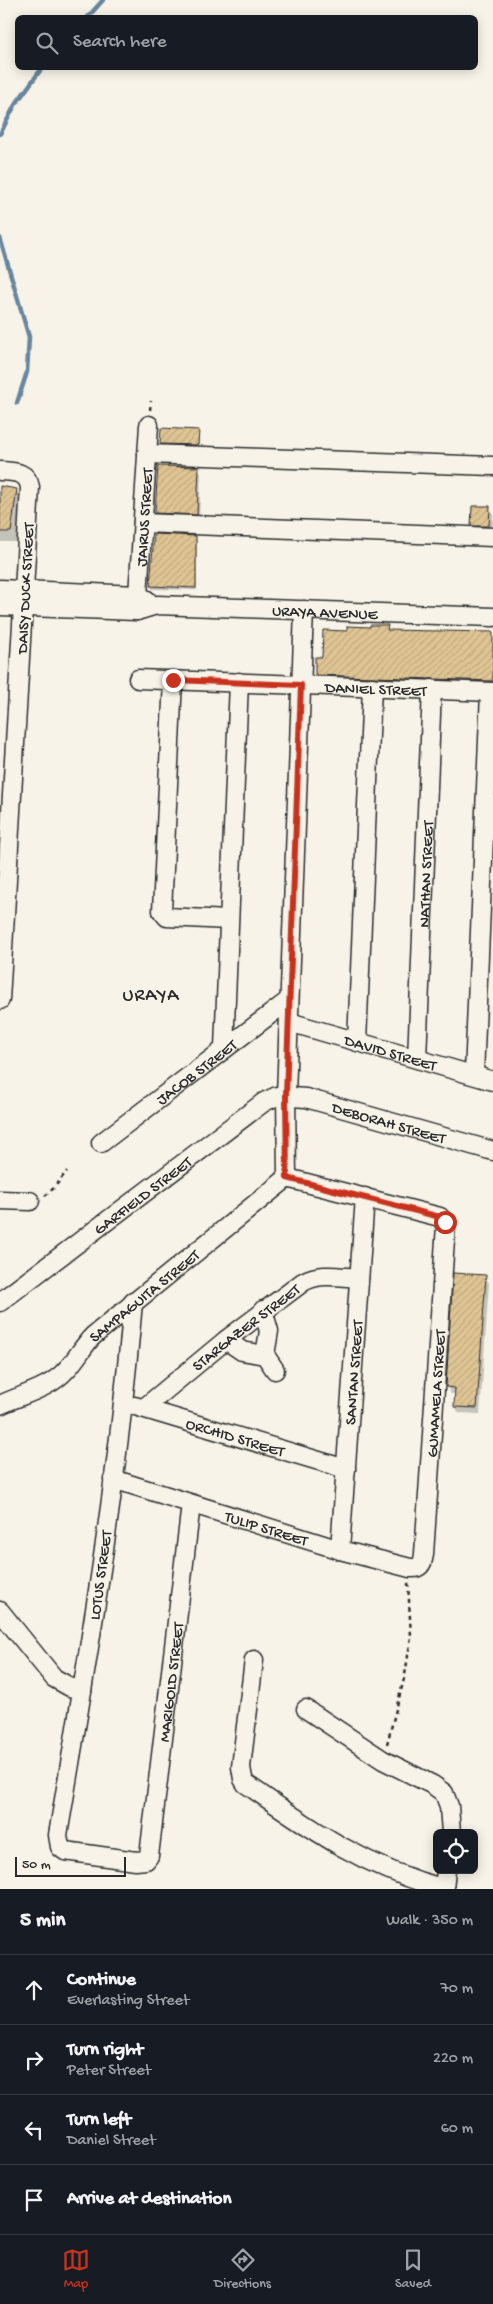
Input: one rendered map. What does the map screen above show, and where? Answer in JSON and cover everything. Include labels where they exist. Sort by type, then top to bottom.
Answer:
[{"type":"street","name":"JAIRUS STREET","points":[[138,603],[149,424]]},
{"type":"street","points":[[147,454],[493,466]]},
{"type":"street","name":"DAISY DUCK STREET","points":[[0,471],[15,472],[26,476],[30,487],[0,1000]]},
{"type":"street","points":[[143,523],[493,537]]},
{"type":"street","name":"URAYA AVENUE","points":[[0,589],[24,598],[493,617]]},
{"type":"street","name":"URAYA AVENUE","points":[[0,606],[24,598]]},
{"type":"street","points":[[304,610],[286,1095],[287,1178],[365,1197]]},
{"type":"street","name":"DANIEL STREET","points":[[138,679],[492,692]]},
{"type":"street","points":[[173,680],[162,911],[167,917],[228,920]]},
{"type":"street","points":[[224,1048],[239,682]]},
{"type":"street","points":[[357,1042],[372,687]]},
{"type":"street","name":"NATHAN STREET","points":[[417,1059],[432,689]]},
{"type":"street","points":[[474,1075],[492,692]]},
{"type":"street","name":"JACOB STREET","points":[[101,1143],[289,1000]]},
{"type":"street","name":"DAVID STREET","points":[[289,1022],[493,1081]]},
{"type":"street","name":"DEBORAH STREET","points":[[286,1095],[321,1101],[493,1151]]},
{"type":"street","name":"GARFIELD STREET","points":[[0,1302],[264,1102],[270,1098],[286,1095]]},
{"type":"street","name":"SAMPAGUITA STREET","points":[[0,1405],[44,1387],[56,1380],[93,1336],[287,1178]]},
{"type":"street","name":"GUMAMELA STREET","points":[[365,1197],[440,1217],[445,1222],[446,1229],[425,1544],[415,1567]]},
{"type":"street","name":"SANTAN STREET","points":[[340,1550],[365,1197]]},
{"type":"street","points":[[0,1200],[30,1200]]},
{"type":"street","name":"STARGAZER STREET","points":[[144,1408],[263,1310],[311,1277],[359,1278]]},
{"type":"street","points":[[0,1286],[19,1287]]},
{"type":"street","name":"LOTUS STREET","points":[[60,1847],[58,1835],[82,1691],[124,1403],[133,1302]]},
{"type":"street","points":[[263,1310],[269,1331],[265,1355],[275,1370]]},
{"type":"street","points":[[226,1340],[242,1351],[265,1355]]},
{"type":"street","name":"ORCHID STREET","points":[[124,1403],[346,1469]]},
{"type":"street","name":"TULIP STREET","points":[[113,1479],[340,1550],[415,1567]]},
{"type":"street","name":"MARIGOLD STREET","points":[[60,1847],[70,1852],[136,1861],[146,1860],[150,1851],[191,1504]]},
{"type":"street","points":[[0,1611],[54,1678],[82,1691]]},
{"type":"street","points":[[254,1660],[242,1767],[243,1779],[246,1784],[329,1841],[377,1866],[444,1889],[446,1874]]},
{"type":"street","points":[[306,1709],[383,1760],[433,1785],[444,1793],[450,1806],[451,1829]]},
{"type":"path","points":[[30,1200],[47,1195],[66,1171]]},
{"type":"path","points":[[383,1760],[405,1675],[411,1637],[408,1586],[415,1567]]},
{"type":"building","points":[[161,428],[199,430],[198,445],[160,444]]},
{"type":"building","points":[[158,466],[199,467],[197,515],[155,513]]},
{"type":"building","points":[[0,486],[17,489],[11,532],[0,532]]},
{"type":"building","points":[[472,506],[490,506],[489,526],[471,526]]},
{"type":"building","points":[[154,534],[196,536],[196,588],[150,586]]},
{"type":"building","points":[[370,625],[388,625],[387,630],[493,632],[493,681],[315,675],[315,657],[322,657],[323,630],[347,631],[347,626],[370,627]]},
{"type":"building","points":[[453,1273],[486,1275],[477,1408],[454,1407],[455,1388],[446,1387]]},
{"type":"waterway","points":[[90,15],[103,0]]},
{"type":"waterway","points":[[0,134],[15,105],[41,70]]},
{"type":"waterway","points":[[0,238],[29,337],[27,372],[17,403]]},
{"type":"district","name":"URAYA","points":[[151,993]]},
{"type":"route","points":[[173,680],[301,685],[286,1095],[287,1178],[440,1217],[445,1222]]}]
